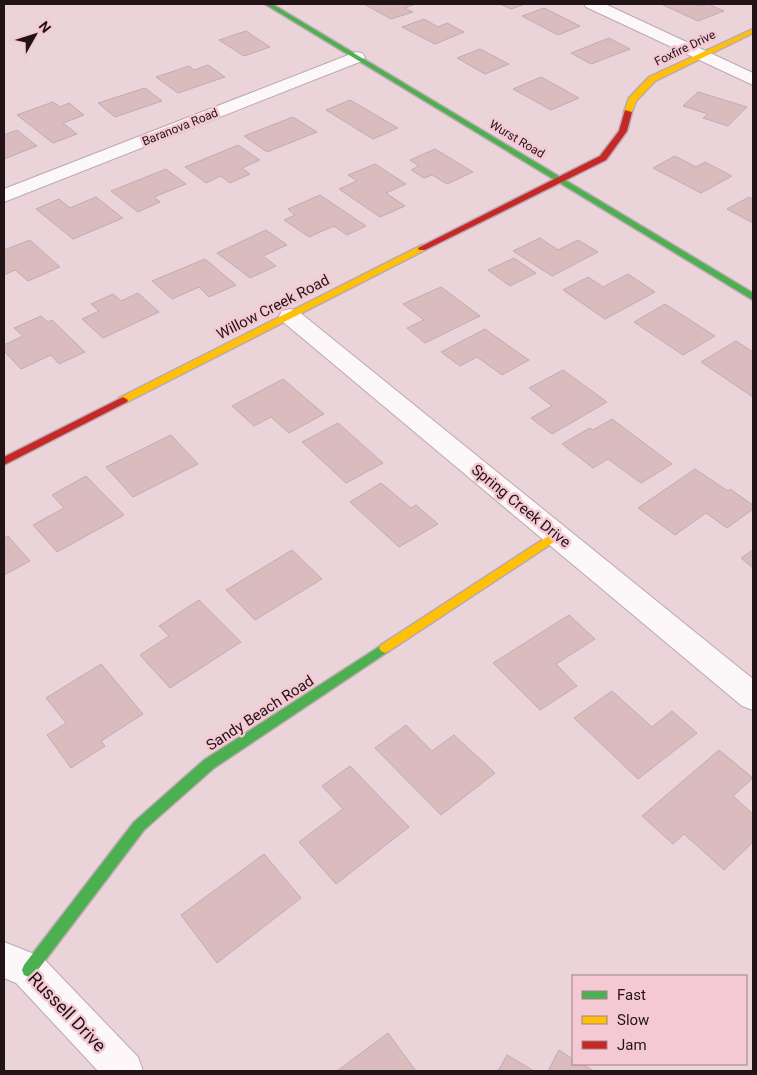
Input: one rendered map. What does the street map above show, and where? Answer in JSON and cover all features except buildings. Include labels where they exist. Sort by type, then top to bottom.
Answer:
[{"type":"street","name":"Wurst Road","points":[[268,4],[753,297]]},
{"type":"street","points":[[592,4],[753,80]]},
{"type":"street","name":"Foxfire Drive","points":[[557,179],[603,158],[623,131],[632,100],[652,79],[753,31]]},
{"type":"street","name":"Baranova Road","points":[[4,196],[356,57]]},
{"type":"street","name":"Willow Creek Road","points":[[4,461],[557,179]]},
{"type":"street","name":"Spring Creek Drive","points":[[290,316],[753,697]]},
{"type":"street","name":"Sandy Beach Road","points":[[16,965],[139,826],[209,764],[556,535]]},
{"type":"street","name":"Russell Drive","points":[[16,965],[124,1071]]},
{"type":"traffic: fast","points":[[268,4],[753,297]]},
{"type":"traffic: fast","points":[[29,970],[139,826],[209,764],[385,648]]},
{"type":"traffic: slow","points":[[628,112],[632,100],[652,79],[753,31]]},
{"type":"traffic: slow","points":[[123,400],[422,248]]},
{"type":"traffic: slow","points":[[385,648],[556,535]]},
{"type":"traffic: jam","points":[[422,248],[603,158],[623,131],[628,112]]},
{"type":"traffic: jam","points":[[4,461],[123,400]]}]
